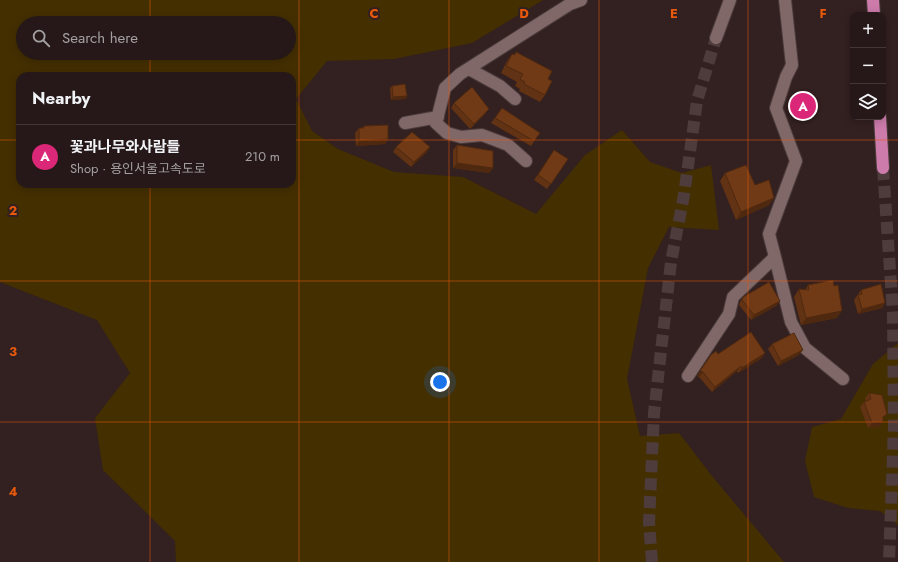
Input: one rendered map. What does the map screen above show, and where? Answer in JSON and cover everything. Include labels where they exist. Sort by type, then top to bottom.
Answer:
[{"type":"highway","points":[[873,0],[874,12]]},
{"type":"highway","points":[[880,120],[883,168]]},
{"type":"street","points":[[437,120],[445,88],[469,69],[570,4],[581,0]]},
{"type":"street","points":[[716,38],[730,0]]},
{"type":"street","points":[[785,0],[792,65],[786,77],[776,108],[796,161],[769,234],[791,322],[805,348],[843,379]]},
{"type":"street","points":[[469,69],[500,86],[515,99]]},
{"type":"street","points":[[405,123],[437,120]]},
{"type":"street","points":[[437,120],[447,133],[461,138],[482,135],[508,146],[526,161]]},
{"type":"street","points":[[688,376],[729,314],[733,297],[775,257]]},
{"type":"shaded area","points":[[0,0],[543,0],[472,43],[394,59],[327,61],[296,99],[312,131],[338,149],[394,172],[463,177],[536,214],[585,155],[622,130],[650,162],[682,173],[711,165],[719,230],[669,227],[648,268],[627,379],[640,436],[679,433],[712,476],[784,562],[176,562],[175,541],[103,470],[95,418],[130,373],[97,320],[0,282]]},
{"type":"shaded area","points":[[898,343],[898,525],[880,511],[848,508],[814,497],[805,461],[812,427],[841,419],[873,364]]},
{"type":"building","points":[[516,52],[552,71],[548,79],[552,81],[545,95],[524,84],[525,82],[520,79],[523,74],[506,66],[512,54],[515,55]]},
{"type":"building","points":[[405,84],[407,96],[393,97],[392,86]]},
{"type":"building","points":[[472,87],[489,109],[474,124],[454,103]]},
{"type":"building","points":[[502,108],[540,133],[534,141],[495,118]]},
{"type":"building","points":[[388,125],[388,139],[359,141],[359,128],[364,128],[364,126]]},
{"type":"building","points":[[412,132],[430,147],[414,162],[396,147]]},
{"type":"building","points":[[457,145],[493,151],[493,168],[457,163]]},
{"type":"building","points":[[554,150],[568,159],[551,184],[538,175]]},
{"type":"building","points":[[746,165],[755,185],[769,180],[774,198],[741,212],[725,173]]},
{"type":"building","points":[[833,280],[834,286],[838,285],[842,311],[806,318],[799,289],[809,290],[808,285]]},
{"type":"building","points":[[769,282],[780,301],[754,315],[742,300],[743,297]]},
{"type":"building","points":[[881,284],[885,303],[862,309],[858,295],[862,294],[861,290]]},
{"type":"building","points":[[751,332],[765,353],[742,368],[741,366],[715,387],[703,372],[700,371],[711,355],[716,351],[718,354]]},
{"type":"building","points":[[794,333],[803,350],[781,361],[772,344]]},
{"type":"building","points":[[869,393],[882,395],[887,414],[883,417],[883,422],[872,423],[864,402],[871,399]]},
{"type":"tunnel","points":[[652,562],[649,522],[654,413],[671,262],[684,195],[697,101],[716,38]]},
{"type":"tunnel","points":[[883,168],[893,314],[894,426],[889,562]]},
{"type":"place","name":"꽃과나무와사람들","points":[[803,106]]}]
